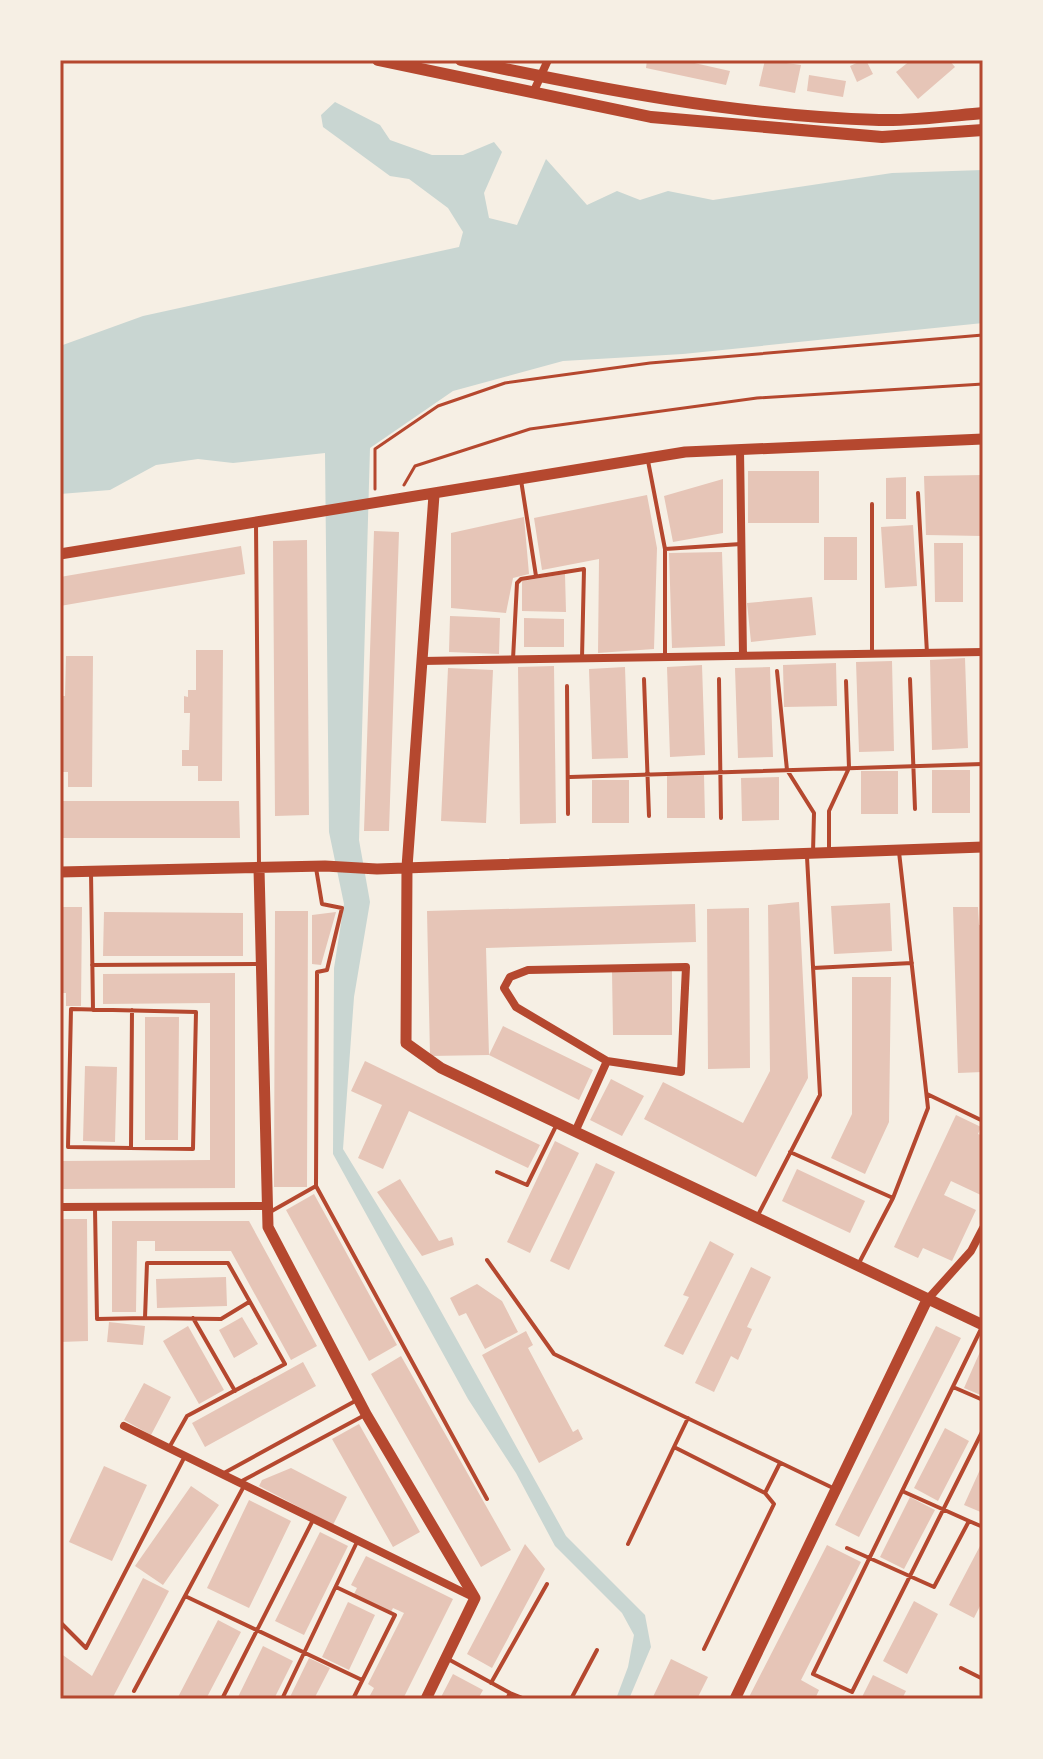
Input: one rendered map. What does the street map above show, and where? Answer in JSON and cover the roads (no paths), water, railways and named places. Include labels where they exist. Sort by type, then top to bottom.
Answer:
[{"type":"main road","points":[[378,60],[651,117],[818,134],[882,137],[983,130]]},
{"type":"main road","points":[[461,60],[654,100],[820,117],[882,120],[983,113]]},
{"type":"street","points":[[533,93],[548,60]]},
{"type":"street","points":[[60,554],[648,459],[740,450],[983,439]]},
{"type":"street","points":[[740,450],[743,656]]},
{"type":"street","points":[[434,495],[407,867],[406,1043],[441,1068],[983,1325]]},
{"type":"street","points":[[422,661],[983,652]]},
{"type":"street","points":[[60,872],[320,866],[377,869],[983,847]]},
{"type":"street","points":[[259,869],[268,1227],[366,1414],[475,1598]]},
{"type":"street","points":[[686,967],[681,1072],[607,1061],[516,1007],[504,988],[510,977],[528,970],[686,967]]},
{"type":"street","points":[[575,1132],[607,1061]]},
{"type":"street","points":[[60,1207],[268,1210]]},
{"type":"street","points":[[735,1699],[927,1300],[971,1251],[983,1228]]},
{"type":"street","points":[[124,1426],[475,1598]]},
{"type":"street","points":[[426,1699],[475,1598]]},
{"type":"lane","points":[[648,459],[665,549],[665,657]]},
{"type":"lane","points":[[521,480],[536,576]]},
{"type":"lane","points":[[918,493],[927,653]]},
{"type":"lane","points":[[872,504],[872,654]]},
{"type":"lane","points":[[256,523],[259,869]]},
{"type":"lane","points":[[665,549],[741,544]]},
{"type":"lane","points":[[513,659],[517,583],[536,576],[584,569],[582,658]]},
{"type":"lane","points":[[756,1219],[820,1095],[810,853],[814,813],[787,770],[777,671]]},
{"type":"lane","points":[[644,679],[649,816]]},
{"type":"lane","points":[[719,679],[721,818]]},
{"type":"lane","points":[[910,679],[915,809]]},
{"type":"lane","points":[[829,852],[829,811],[849,768],[846,681]]},
{"type":"lane","points":[[567,686],[568,814]]},
{"type":"lane","points":[[570,777],[983,764]]},
{"type":"lane","points":[[857,1267],[893,1198],[928,1108],[899,849]]},
{"type":"lane","points":[[320,866],[322,904],[342,908],[327,970],[317,972],[316,1186],[487,1499]]},
{"type":"lane","points":[[91,872],[93,1010]]},
{"type":"lane","points":[[813,968],[912,963]]},
{"type":"lane","points":[[92,965],[261,964]]},
{"type":"lane","points":[[71,1009],[93,1010],[196,1012],[193,1149],[68,1147],[71,1009]]},
{"type":"lane","points":[[131,1148],[132,1010]]},
{"type":"lane","points":[[60,1059],[70,1060]]},
{"type":"lane","points":[[927,1094],[983,1121]]},
{"type":"lane","points":[[497,1172],[527,1185],[557,1124]]},
{"type":"lane","points":[[790,1152],[893,1198]]},
{"type":"lane","points":[[268,1210],[316,1186]]},
{"type":"lane","points":[[95,1207],[97,1319],[221,1319],[249,1302]]},
{"type":"lane","points":[[487,1260],[554,1354],[836,1489]]},
{"type":"lane","points":[[145,1318],[147,1263],[228,1263],[285,1364],[187,1416],[169,1448]]},
{"type":"lane","points":[[193,1318],[235,1391]]},
{"type":"lane","points":[[983,1325],[813,1674],[852,1692],[983,1430]]},
{"type":"lane","points":[[953,1387],[983,1400]]},
{"type":"lane","points":[[222,1475],[359,1399]]},
{"type":"lane","points":[[134,1691],[241,1484],[366,1414]]},
{"type":"lane","points":[[628,1544],[688,1418]]},
{"type":"lane","points":[[674,1447],[765,1493],[774,1504],[704,1649]]},
{"type":"lane","points":[[60,1622],[86,1648],[185,1456]]},
{"type":"lane","points":[[765,1493],[780,1462]]},
{"type":"lane","points":[[902,1491],[983,1527]]},
{"type":"lane","points":[[222,1699],[313,1520]]},
{"type":"lane","points":[[847,1548],[934,1587],[969,1521]]},
{"type":"lane","points":[[282,1699],[357,1542]]},
{"type":"lane","points":[[491,1683],[547,1584]]},
{"type":"lane","points":[[336,1587],[395,1615],[353,1699]]},
{"type":"lane","points":[[185,1596],[362,1680]]},
{"type":"lane","points":[[571,1699],[597,1650]]},
{"type":"lane","points":[[446,1658],[525,1699]]},
{"type":"lane","points":[[961,1668],[983,1679]]},
{"type":"lane","points":[[507,1699],[510,1693]]}]
